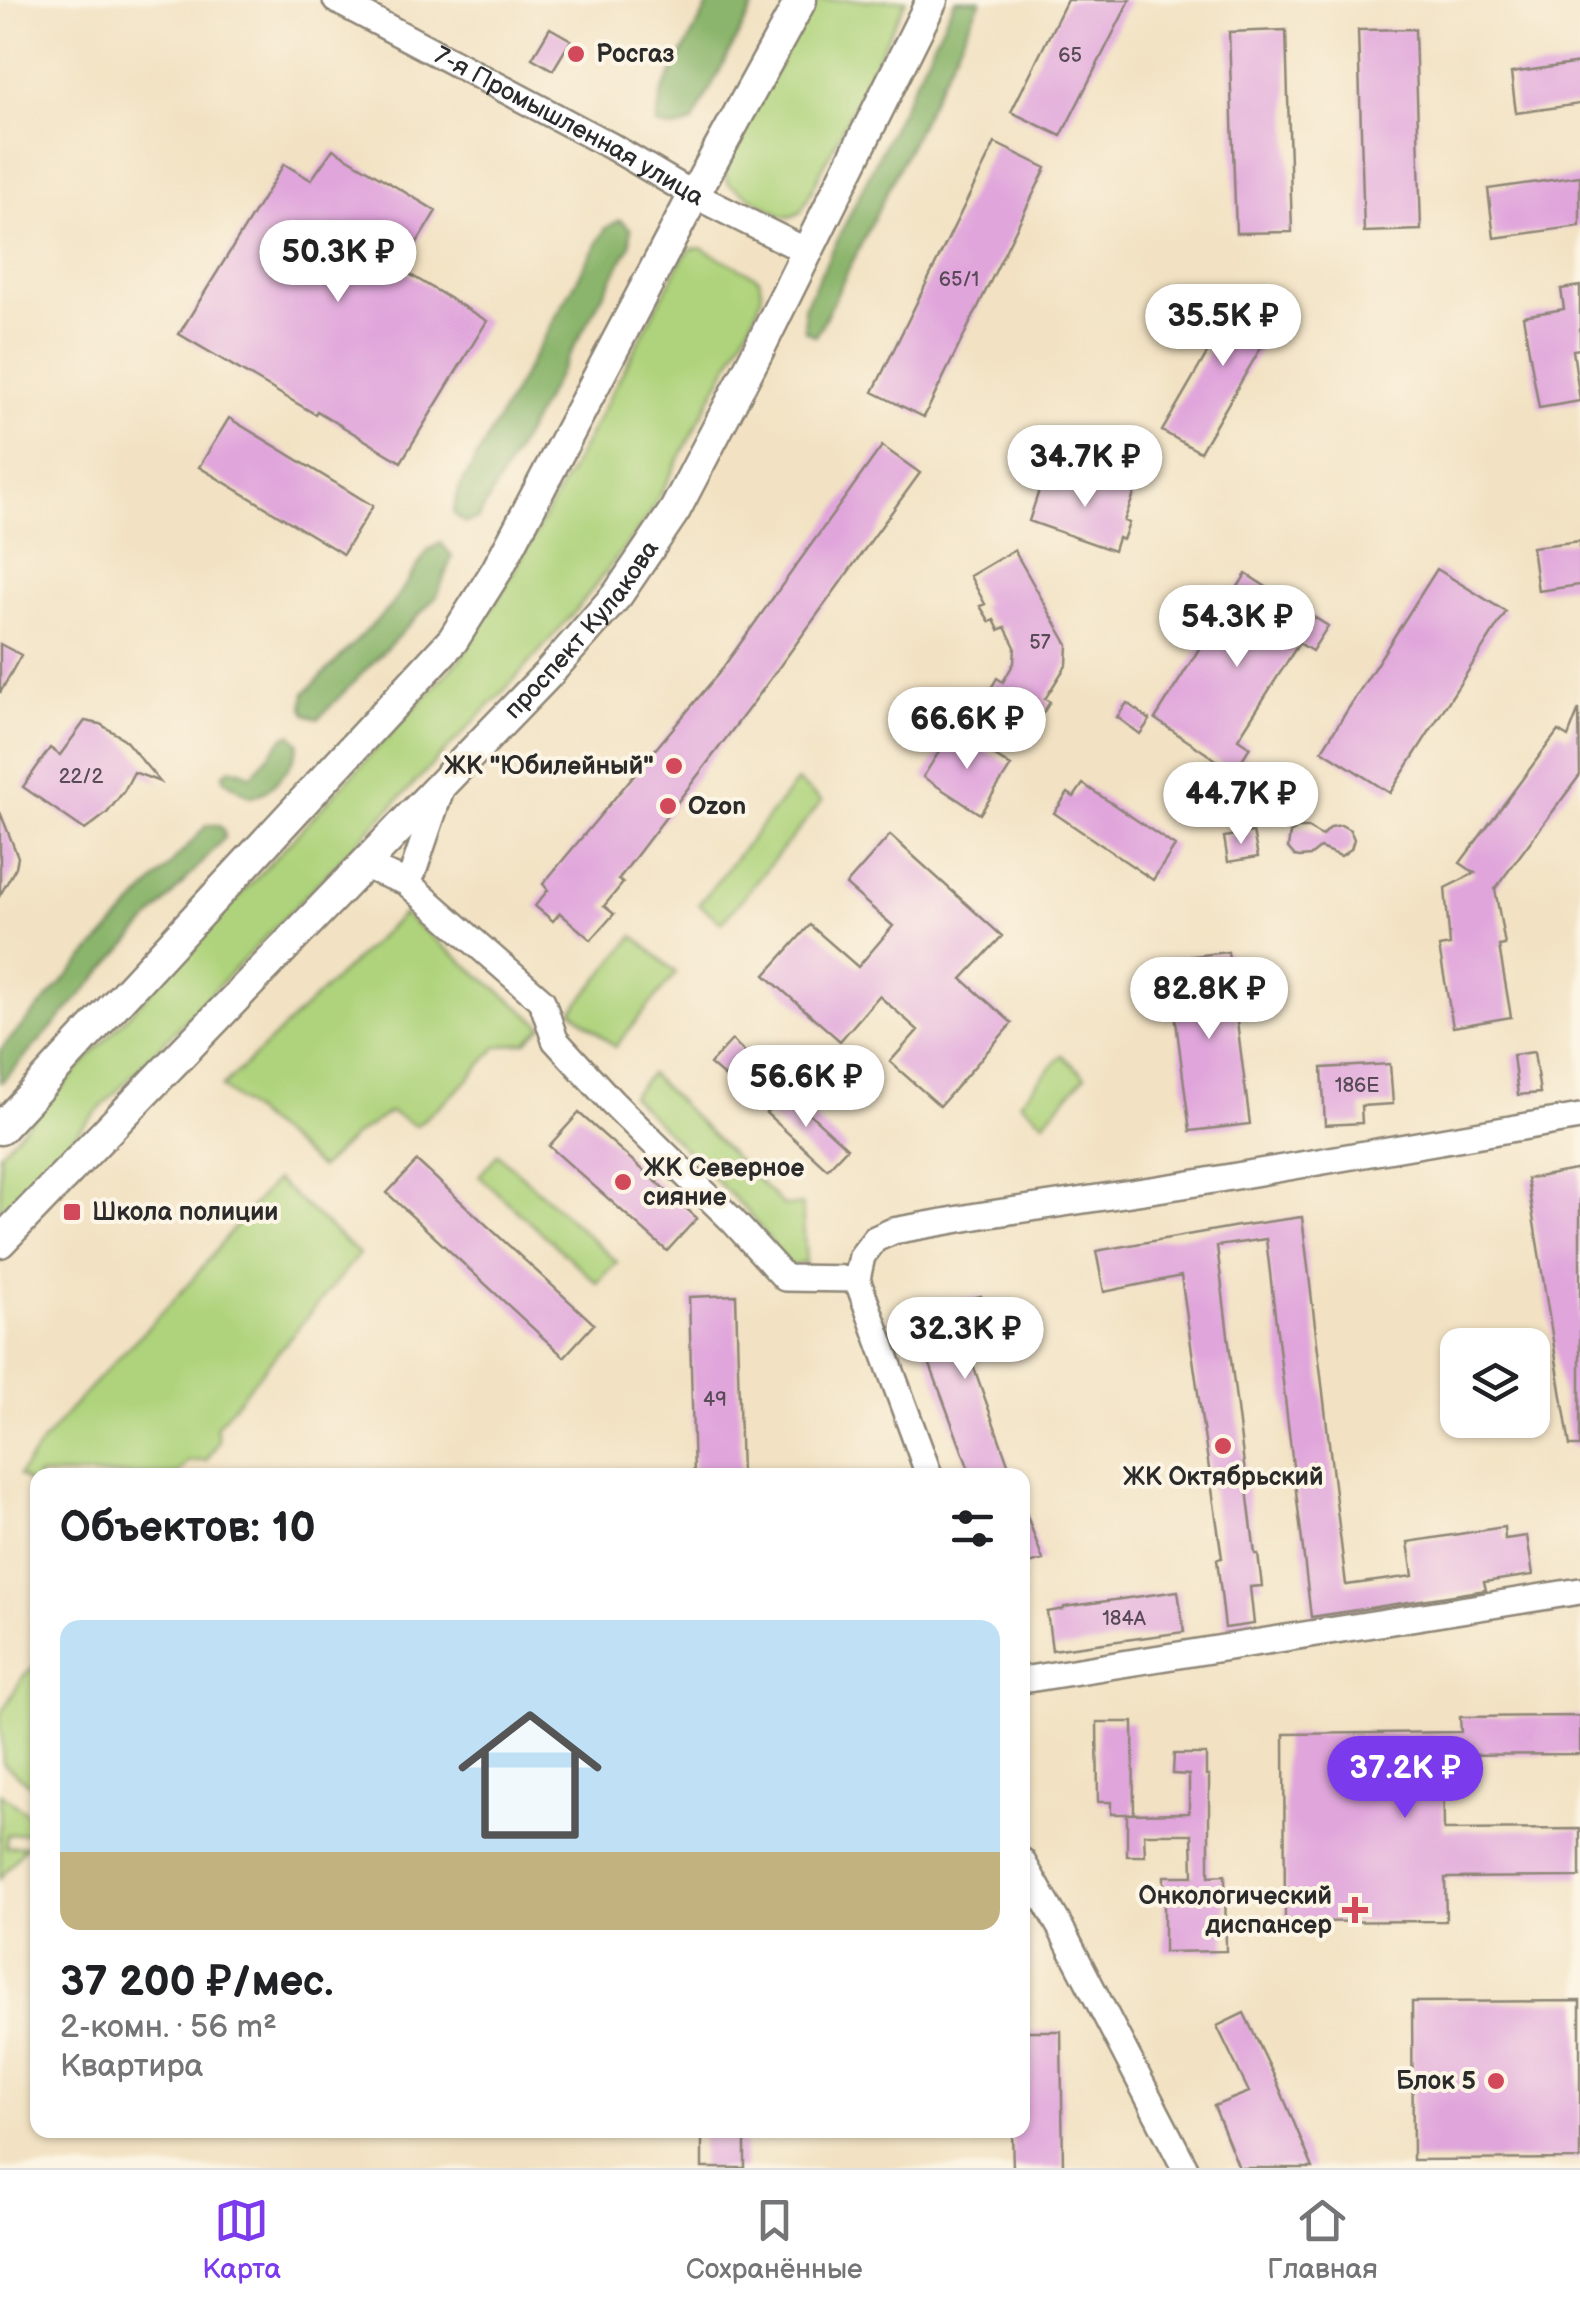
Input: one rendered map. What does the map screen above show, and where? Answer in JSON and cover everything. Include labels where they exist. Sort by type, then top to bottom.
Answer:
[{"type":"main road","points":[[0,1130],[452,640],[514,540],[694,195],[802,0]]},
{"type":"main road","name":"проспект Кулакова","points":[[0,1242],[546,676],[618,594],[675,510],[932,0]]},
{"type":"street","name":"7-я Промышленная улица","points":[[336,0],[611,146],[694,195],[806,251]]},
{"type":"street","points":[[406,882],[444,782]]},
{"type":"street","points":[[364,866],[406,882],[542,1001],[556,1040],[785,1278],[856,1280]]},
{"type":"street","points":[[925,1468],[856,1280],[862,1256],[874,1240],[893,1231],[977,1216],[1580,1117]]},
{"type":"street","points":[[1030,1679],[1580,1591]]},
{"type":"street","points":[[1030,1875],[1184,2168]]},
{"type":"green space","points":[[711,0],[757,0],[692,123],[675,129],[656,125],[662,92]]},
{"type":"green space","points":[[813,0],[906,0],[801,212],[790,217],[729,184],[724,172]]},
{"type":"green space","points":[[955,0],[981,0],[816,336],[805,331],[804,308]]},
{"type":"green space","points":[[620,220],[631,229],[630,246],[478,519],[465,523],[453,513],[459,489],[606,228]]},
{"type":"green space","points":[[701,248],[759,278],[762,294],[649,516],[577,609],[513,681],[0,1212],[0,1153],[461,658],[548,510],[682,259],[691,249]]},
{"type":"green space","points":[[441,543],[452,556],[437,596],[318,719],[306,714],[305,693],[393,604],[428,550]]},
{"type":"green space","points":[[291,734],[299,743],[297,751],[267,790],[251,797],[225,781],[223,774],[230,769],[251,776]]},
{"type":"green space","points":[[797,781],[822,801],[722,923],[699,904]]},
{"type":"green space","points":[[207,825],[219,825],[224,838],[0,1082],[0,1050]]},
{"type":"green space","points":[[403,914],[543,1026],[526,1042],[497,1047],[462,1086],[416,1126],[390,1112],[354,1136],[320,1168],[222,1087]]},
{"type":"green space","points":[[634,936],[676,973],[615,1047],[572,1011]]},
{"type":"green space","points":[[1062,1055],[1085,1076],[1044,1122],[1020,1102]]},
{"type":"green space","points":[[650,1074],[784,1206],[802,1205],[806,1263],[790,1266],[747,1211],[631,1096]]},
{"type":"green space","points":[[498,1154],[617,1262],[597,1283],[479,1176]]},
{"type":"green space","points":[[276,1180],[359,1254],[216,1427],[219,1441],[207,1460],[188,1462],[183,1468],[30,1468],[30,1484],[19,1475],[59,1423],[192,1280]]},
{"type":"green space","points":[[30,1670],[30,1784],[3,1763],[0,1715]]},
{"type":"green space","points":[[0,1793],[28,1814],[29,1833],[7,1835],[6,1847],[26,1846],[0,1879]]},
{"type":"building","points":[[1067,0],[1130,0],[1061,136],[1011,112]]},
{"type":"building","points":[[550,28],[571,40],[553,70],[532,58]]},
{"type":"building","points":[[1415,29],[1421,230],[1364,232],[1358,30]]},
{"type":"building","points":[[1286,30],[1292,232],[1236,233],[1229,32]]},
{"type":"building","points":[[1580,63],[1580,104],[1516,113],[1511,73]]},
{"type":"building","points":[[995,143],[1046,168],[924,417],[873,392]]},
{"type":"building","points":[[333,149],[436,211],[401,269],[487,321],[401,462],[179,334],[284,164],[311,180]]},
{"type":"building","points":[[1580,176],[1580,226],[1494,238],[1488,189]]},
{"type":"building","points":[[1246,286],[1284,308],[1200,452],[1162,431]]},
{"type":"building","points":[[1580,286],[1580,349],[1573,350],[1580,401],[1539,408],[1523,316],[1564,309],[1561,289]]},
{"type":"building","points":[[229,418],[373,506],[343,554],[199,467]]},
{"type":"building","points":[[882,446],[920,473],[618,880],[623,883],[604,906],[614,914],[591,940],[560,913],[553,921],[535,906],[548,890],[543,884],[719,673]]},
{"type":"building","points":[[1044,475],[1076,488],[1091,482],[1093,475],[1136,489],[1124,521],[1129,523],[1123,540],[1118,538],[1114,551],[1029,521]]},
{"type":"building","points":[[1580,541],[1580,585],[1538,591],[1532,547]]},
{"type":"building","points":[[1014,550],[1068,645],[1067,664],[1045,699],[1050,702],[1040,718],[1035,715],[1023,736],[979,709],[997,678],[1003,682],[1014,663],[1015,647],[1005,627],[999,630],[994,620],[990,622],[970,576]]},
{"type":"building","points":[[1437,569],[1506,612],[1390,793],[1322,750]]},
{"type":"building","points":[[1246,574],[1328,626],[1312,651],[1299,643],[1238,739],[1250,747],[1234,772],[1155,719]]},
{"type":"building","points":[[0,644],[21,655],[0,693]]},
{"type":"building","points":[[1127,703],[1150,720],[1140,734],[1117,717]]},
{"type":"building","points":[[1579,709],[1580,775],[1495,889],[1505,945],[1499,946],[1511,1017],[1453,1027],[1439,947],[1450,945],[1445,888],[1475,873],[1460,863],[1558,731],[1568,737]]},
{"type":"building","points":[[85,721],[100,724],[124,739],[160,782],[134,772],[107,813],[85,830],[23,787],[50,748],[60,755]]},
{"type":"building","points":[[953,730],[1011,766],[980,814],[923,777]]},
{"type":"building","points":[[1083,784],[1175,846],[1153,880],[1054,813],[1068,793],[1074,797]]},
{"type":"building","points":[[0,812],[18,857],[0,895]]},
{"type":"building","points":[[1341,825],[1350,830],[1354,839],[1351,849],[1341,856],[1320,848],[1310,856],[1300,857],[1288,848],[1290,833],[1298,828],[1308,828],[1322,836],[1331,827]]},
{"type":"building","points":[[1253,832],[1258,857],[1228,862],[1224,837]]},
{"type":"building","points":[[890,835],[1002,936],[962,979],[1012,1023],[940,1106],[890,1062],[918,1030],[879,996],[840,1041],[765,975],[810,925],[858,967],[893,926],[846,885]]},
{"type":"building","points":[[1228,952],[1250,1124],[1190,1131],[1168,959]]},
{"type":"building","points":[[732,1040],[751,1058],[730,1081],[710,1064]]},
{"type":"building","points":[[1534,1052],[1540,1093],[1518,1095],[1513,1055]]},
{"type":"building","points":[[1390,1064],[1393,1104],[1361,1106],[1362,1123],[1325,1125],[1322,1068]]},
{"type":"building","points":[[785,1091],[847,1148],[827,1169],[766,1113]]},
{"type":"building","name":"ЖК Северное сияние","points":[[579,1113],[697,1218],[667,1251],[549,1146]]},
{"type":"building","points":[[417,1161],[594,1324],[564,1357],[387,1193]]},
{"type":"building","points":[[1580,1169],[1580,1446],[1570,1446],[1527,1179]]},
{"type":"building","points":[[1302,1217],[1346,1585],[1413,1576],[1408,1542],[1504,1527],[1505,1539],[1527,1536],[1533,1575],[1484,1582],[1486,1590],[1311,1617],[1266,1239],[1217,1246],[1262,1586],[1250,1587],[1254,1624],[1225,1628],[1217,1559],[1222,1558],[1181,1276],[1104,1292],[1096,1251]]},
{"type":"building","points":[[736,1295],[741,1468],[694,1468],[689,1297]]},
{"type":"building","points":[[981,1296],[990,1338],[972,1362],[1010,1468],[968,1468],[919,1335],[941,1305]]},
{"type":"building","points":[[1030,1524],[1043,1560],[1030,1564]]},
{"type":"building","points":[[1178,1591],[1184,1632],[1052,1650],[1047,1612]]},
{"type":"building","points":[[1580,1716],[1580,1754],[1443,1755],[1444,1830],[1580,1829],[1580,1877],[1445,1878],[1446,1921],[1285,1922],[1284,1734],[1461,1732],[1460,1717]]},
{"type":"building","points":[[1097,1722],[1133,1722],[1134,1814],[1111,1814],[1111,1802],[1098,1802]]},
{"type":"building","points":[[1174,1754],[1206,1754],[1209,1876],[1225,1875],[1226,1951],[1164,1952],[1164,1876],[1193,1876],[1192,1834],[1144,1834],[1145,1856],[1127,1856],[1127,1814],[1189,1813],[1189,1775],[1173,1774]]},
{"type":"building","name":"Блок 5","points":[[1580,2001],[1580,2159],[1413,2160],[1412,2002]]},
{"type":"building","points":[[1244,2013],[1313,2168],[1239,2168],[1214,2106],[1249,2092],[1217,2026]]},
{"type":"building","points":[[1030,2031],[1061,2031],[1063,2168],[1013,2168],[1012,2138],[1030,2138]]},
{"type":"building","points":[[702,2138],[745,2138],[745,2168],[702,2168]]},
{"type":"place","name":"Росгаз","points":[[576,54]]},
{"type":"place","name":"ЖК \"Юбилейный\"","points":[[674,766]]},
{"type":"place","name":"Ozon","points":[[668,806]]},
{"type":"place","name":"ЖК Северное сияние","points":[[623,1182]]},
{"type":"place","name":"Школа полиции","points":[[72,1212]]},
{"type":"place","name":"ЖК Октябрьский","points":[[1223,1446]]},
{"type":"place","name":"Онкологический диспансер","points":[[1355,1910]]},
{"type":"place","name":"Блок 5","points":[[1496,2081]]}]
